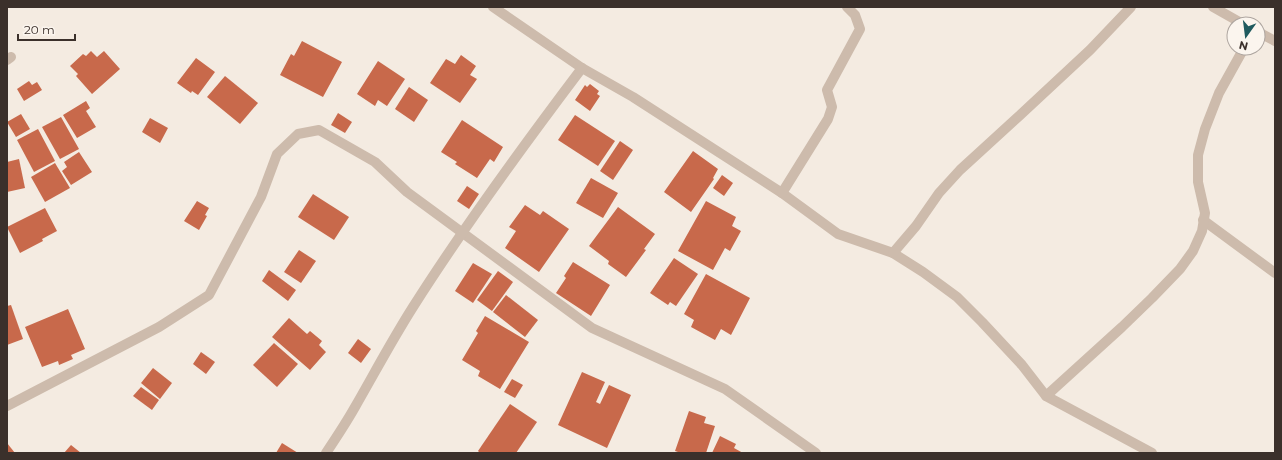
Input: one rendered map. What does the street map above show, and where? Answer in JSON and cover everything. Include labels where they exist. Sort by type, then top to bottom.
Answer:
[{"type":"street","points":[[493,7],[582,68],[633,97],[782,193],[838,234],[893,254],[923,272],[957,297],[1022,365],[1046,396],[1152,453]]},
{"type":"street","points":[[782,193],[828,120],[832,107],[827,90],[860,29],[855,15],[847,7]]},
{"type":"street","points":[[893,254],[940,193],[960,170],[1090,50],[1131,7]]},
{"type":"street","points":[[1213,7],[1229,16]]},
{"type":"street","points":[[1266,36],[1275,41]]},
{"type":"street","points":[[1046,396],[1122,327],[1180,269],[1193,251],[1202,231],[1205,213],[1198,182],[1198,155],[1205,129],[1219,93],[1240,56]]},
{"type":"street","points":[[326,453],[355,408],[387,349],[412,308],[461,233],[520,149],[582,68]]},
{"type":"street","points":[[7,406],[159,327],[209,295],[261,197],[277,154],[298,134],[319,130],[375,162],[407,192],[592,328],[725,389],[816,453]]},
{"type":"street","points":[[1203,220],[1275,273]]},
{"type":"building","points":[[302,41],[342,62],[323,97],[280,75],[291,54],[294,56]]},
{"type":"building","points":[[91,51],[97,57],[104,51],[120,69],[92,94],[76,76],[78,74],[70,66],[83,54],[86,56]]},
{"type":"building","points":[[461,55],[476,66],[470,75],[477,79],[460,103],[430,83],[446,59],[455,64]]},
{"type":"building","points":[[196,58],[215,72],[198,95],[192,91],[191,93],[177,83]]},
{"type":"building","points":[[378,61],[405,79],[387,106],[378,100],[375,106],[357,94]]},
{"type":"building","points":[[225,76],[258,103],[240,124],[207,97]]},
{"type":"building","points":[[29,81],[32,85],[37,82],[42,90],[24,101],[17,89]]},
{"type":"building","points":[[590,84],[599,91],[597,94],[600,96],[590,111],[575,100],[585,85],[587,87]]},
{"type":"building","points":[[409,87],[428,100],[414,122],[395,109]]},
{"type":"building","points":[[86,101],[90,108],[86,111],[96,127],[77,138],[63,115]]},
{"type":"building","points":[[338,113],[352,122],[345,133],[331,125]]},
{"type":"building","points":[[21,114],[30,129],[16,137],[7,122]]},
{"type":"building","points":[[575,115],[615,141],[598,166],[558,140]]},
{"type":"building","points":[[61,117],[79,149],[60,159],[42,127]]},
{"type":"building","points":[[150,118],[168,128],[160,143],[142,132]]},
{"type":"building","points":[[462,120],[503,147],[494,162],[490,159],[477,178],[455,164],[457,162],[441,152]]},
{"type":"building","points":[[38,129],[55,161],[34,172],[17,140]]},
{"type":"building","points":[[620,141],[633,150],[613,180],[600,171]]},
{"type":"building","points":[[693,151],[718,169],[713,178],[714,179],[691,212],[664,192]]},
{"type":"building","points":[[79,152],[92,172],[71,185],[62,171],[67,167],[64,162]]},
{"type":"building","points":[[19,159],[25,188],[7,192],[7,162]]},
{"type":"building","points":[[55,163],[70,188],[45,202],[31,177]]},
{"type":"building","points":[[722,175],[733,183],[724,196],[713,188]]},
{"type":"building","points":[[591,178],[618,193],[603,218],[576,203]]},
{"type":"building","points":[[467,186],[479,194],[469,209],[457,201]]},
{"type":"building","points":[[313,194],[349,217],[334,240],[298,217]]},
{"type":"building","points":[[197,201],[209,208],[205,215],[207,216],[199,230],[184,221]]},
{"type":"building","points":[[706,201],[736,217],[732,226],[741,231],[730,251],[725,248],[713,270],[678,251]]},
{"type":"building","points":[[525,205],[540,215],[543,211],[569,229],[539,272],[505,248],[516,231],[509,227]]},
{"type":"building","points":[[618,207],[655,234],[644,249],[646,250],[626,277],[608,264],[609,261],[589,246]]},
{"type":"building","points":[[45,208],[57,231],[42,239],[43,241],[20,253],[7,227]]},
{"type":"building","points":[[299,250],[316,261],[301,283],[284,272]]},
{"type":"building","points":[[674,258],[698,274],[676,306],[670,302],[668,305],[650,293]]},
{"type":"building","points":[[573,262],[610,285],[591,316],[556,293],[566,278],[564,276]]},
{"type":"building","points":[[473,263],[492,274],[473,303],[455,291]]},
{"type":"building","points":[[269,270],[296,290],[288,301],[262,281]]},
{"type":"building","points":[[498,271],[513,282],[492,311],[477,300]]},
{"type":"building","points":[[706,274],[750,298],[731,335],[721,329],[715,340],[691,327],[694,320],[684,314]]},
{"type":"building","points":[[506,295],[538,320],[525,337],[493,312]]},
{"type":"building","points":[[11,305],[23,339],[7,345],[7,306]]},
{"type":"building","points":[[68,309],[85,349],[71,355],[73,359],[59,365],[58,361],[42,367],[25,327]]},
{"type":"building","points":[[485,316],[529,342],[500,389],[478,376],[480,371],[462,360],[478,333],[476,331]]},
{"type":"building","points":[[289,318],[307,334],[310,331],[322,341],[319,345],[326,352],[310,370],[272,337]]},
{"type":"building","points":[[358,339],[371,349],[361,363],[348,353]]},
{"type":"building","points":[[274,343],[298,364],[277,387],[253,365]]},
{"type":"building","points":[[201,352],[215,362],[206,374],[193,364]]},
{"type":"building","points":[[153,368],[172,383],[160,399],[141,383]]},
{"type":"building","points":[[582,372],[605,382],[596,402],[600,404],[609,385],[631,395],[607,448],[558,425]]},
{"type":"building","points":[[512,379],[523,385],[515,398],[504,392]]},
{"type":"building","points":[[141,387],[159,400],[152,410],[133,396]]},
{"type":"building","points":[[510,404],[537,422],[516,453],[480,453],[478,451]]},
{"type":"building","points":[[689,411],[706,417],[704,423],[715,426],[706,453],[681,453],[675,451]]},
{"type":"building","points":[[720,436],[736,444],[734,448],[743,453],[712,453]]},
{"type":"building","points":[[7,443],[15,453],[7,453]]},
{"type":"building","points":[[282,443],[298,453],[276,453]]},
{"type":"building","points":[[71,445],[81,453],[64,453]]}]
